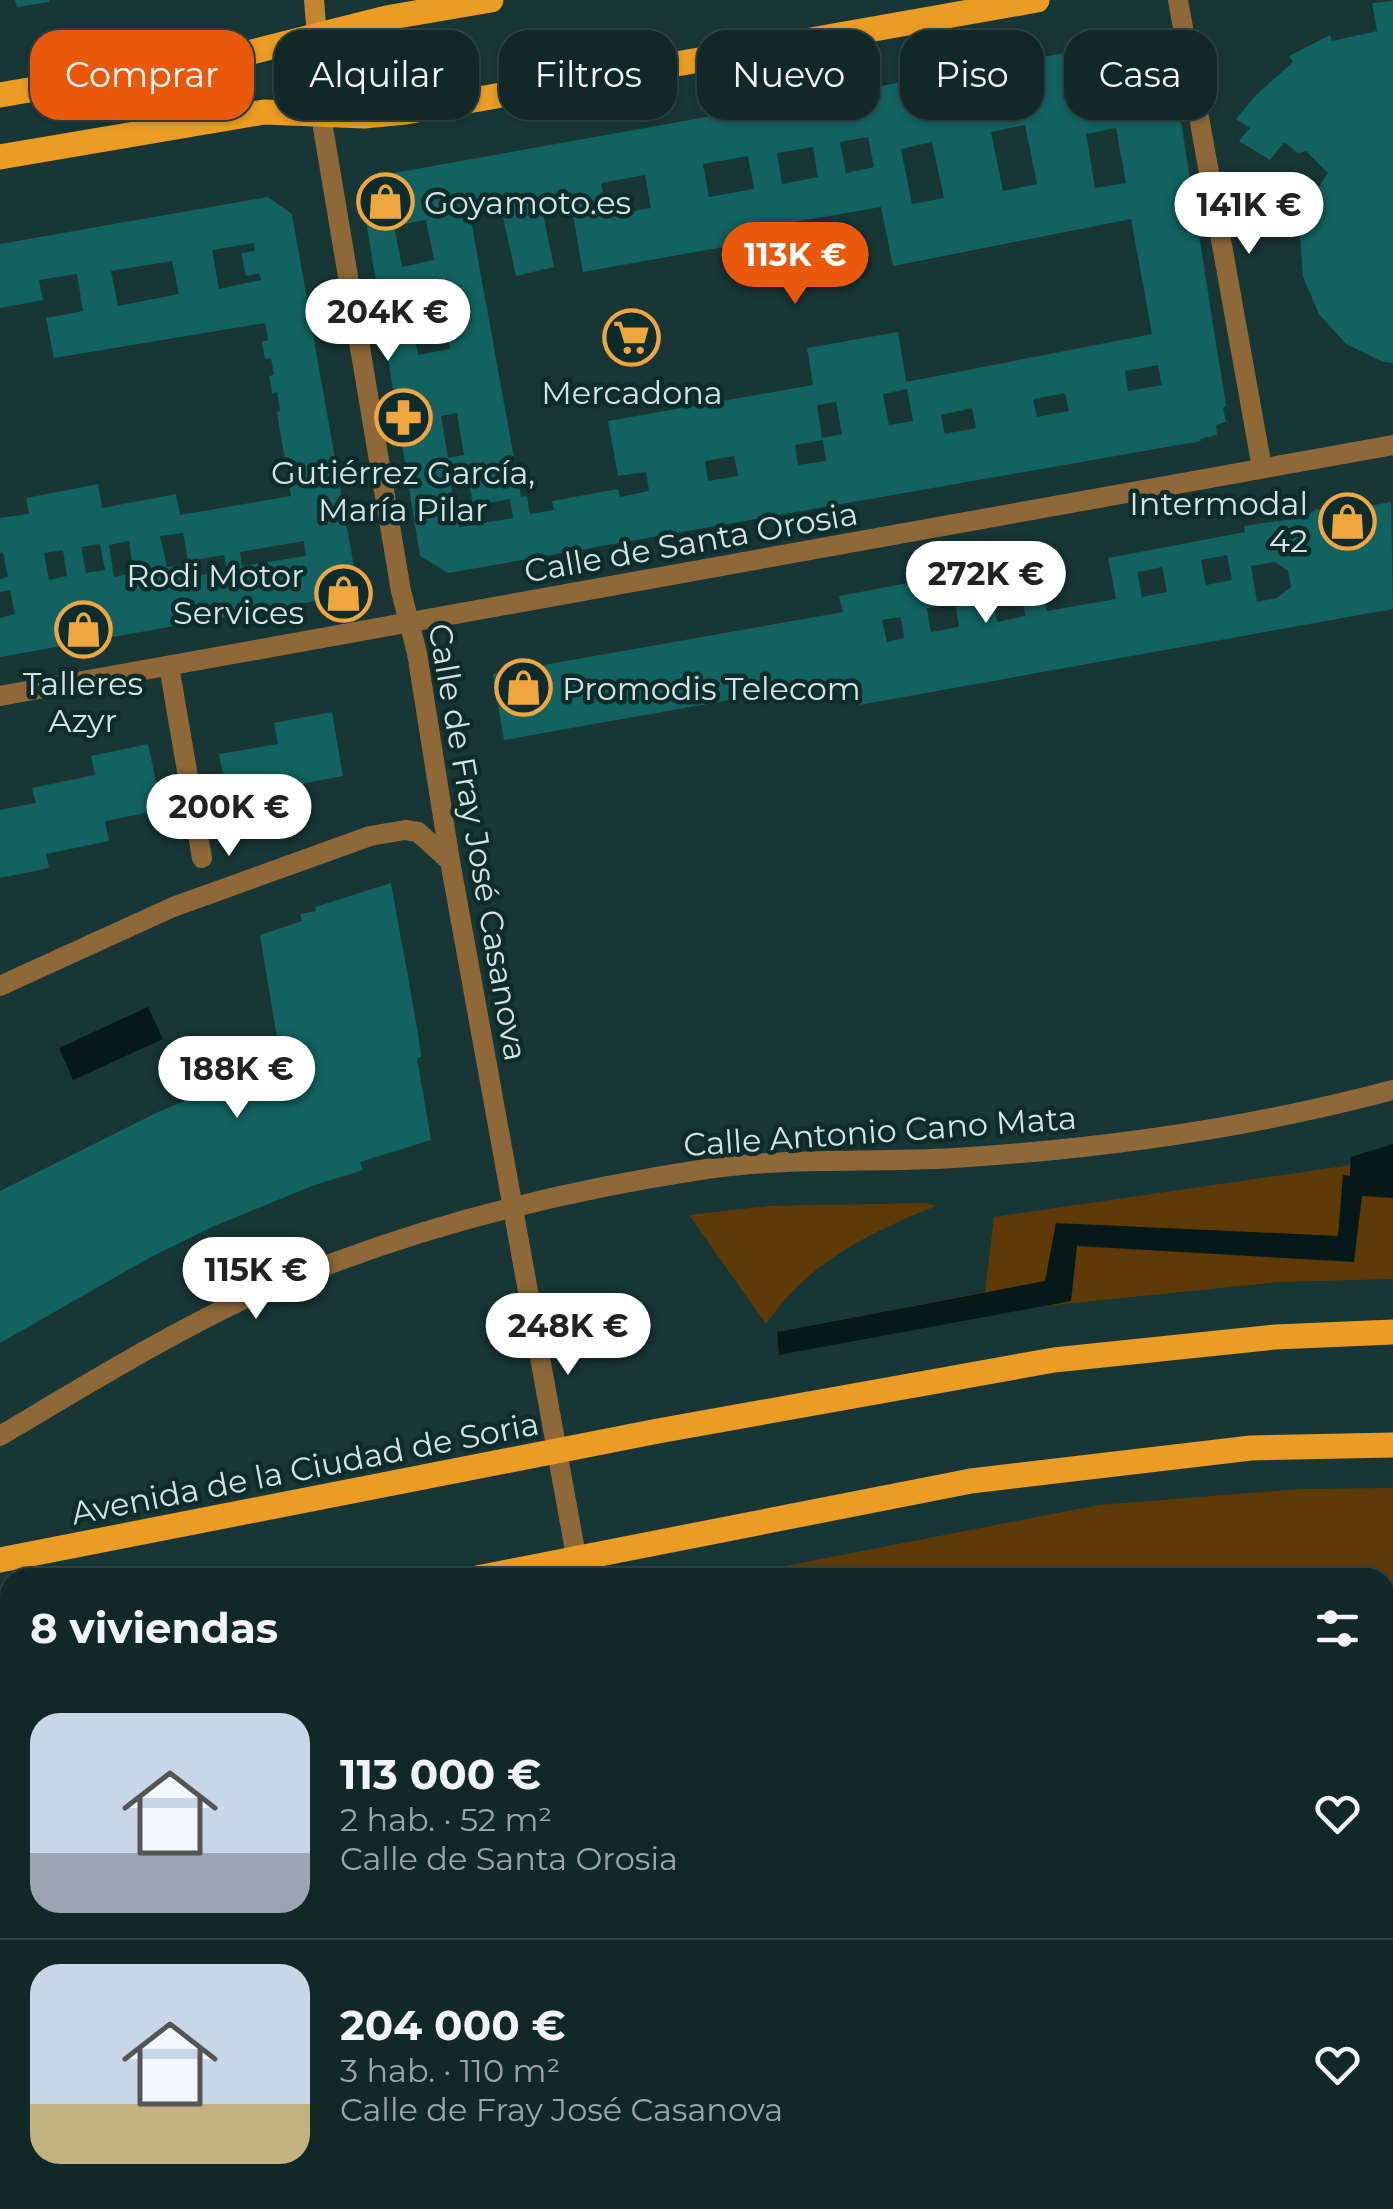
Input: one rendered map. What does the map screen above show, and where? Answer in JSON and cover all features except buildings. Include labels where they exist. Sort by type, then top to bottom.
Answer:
[{"type":"main road","points":[[314,0],[316,30]]},
{"type":"main road","points":[[340,30],[491,0]]},
{"type":"main road","points":[[479,99],[1036,0]]},
{"type":"main road","points":[[2,88],[274,47]]},
{"type":"main road","points":[[0,156],[251,114],[274,115]]},
{"type":"main road","name":"Avenida de la Ciudad de Soria","points":[[0,1560],[658,1432],[1054,1360],[1274,1337],[1393,1332]]},
{"type":"main road","points":[[578,1568],[971,1481],[1251,1448],[1393,1445]]},
{"type":"street","points":[[1178,0],[1262,468]]},
{"type":"street","name":"Calle de Fray José Casanova","points":[[322,120],[401,592],[411,623],[450,861],[578,1568]]},
{"type":"street","name":"Calle de Santa Orosia","points":[[0,696],[1393,445]]},
{"type":"street","points":[[169,666],[202,858]]},
{"type":"street","points":[[0,986],[173,906],[370,836],[405,830],[418,832],[450,861]]},
{"type":"street","name":"Calle Antonio Cano Mata","points":[[0,1436],[146,1350],[266,1288],[395,1240],[512,1206],[708,1169],[801,1160],[950,1158],[1087,1148],[1336,1105],[1393,1090]]},
{"type":"shaded area","points":[[148,1007],[163,1039],[73,1080],[59,1048]]},
{"type":"shaded area","points":[[1393,1144],[1393,1198],[1362,1196],[1354,1262],[1077,1246],[1071,1301],[779,1355],[777,1332],[1045,1281],[1056,1223],[1338,1236],[1343,1175],[1350,1176],[1351,1157]]},
{"type":"shaded area","points":[[1351,1165],[1350,1176],[1393,1179],[1393,1279],[1280,1282],[1034,1307],[779,1355],[777,1332],[985,1292],[994,1217]]},
{"type":"shaded area","points":[[768,1206],[936,1206],[864,1239],[821,1267],[801,1283],[766,1324],[689,1215]]},
{"type":"shaded area","points":[[1393,1488],[1393,1568],[774,1568],[1099,1505],[1301,1489]]},
{"type":"place","name":"Goyamoto.es","points":[[385,202]]},
{"type":"place","name":"Mercadona","points":[[632,338]]},
{"type":"place","name":"Gutiérrez García, María Pilar","points":[[403,418]]},
{"type":"place","name":"Intermodal 42","points":[[1347,521]]},
{"type":"place","name":"Rodi Motor Services","points":[[343,593]]},
{"type":"place","name":"Talleres Azyr","points":[[83,629]]},
{"type":"place","name":"Promodis Telecom","points":[[523,688]]}]
